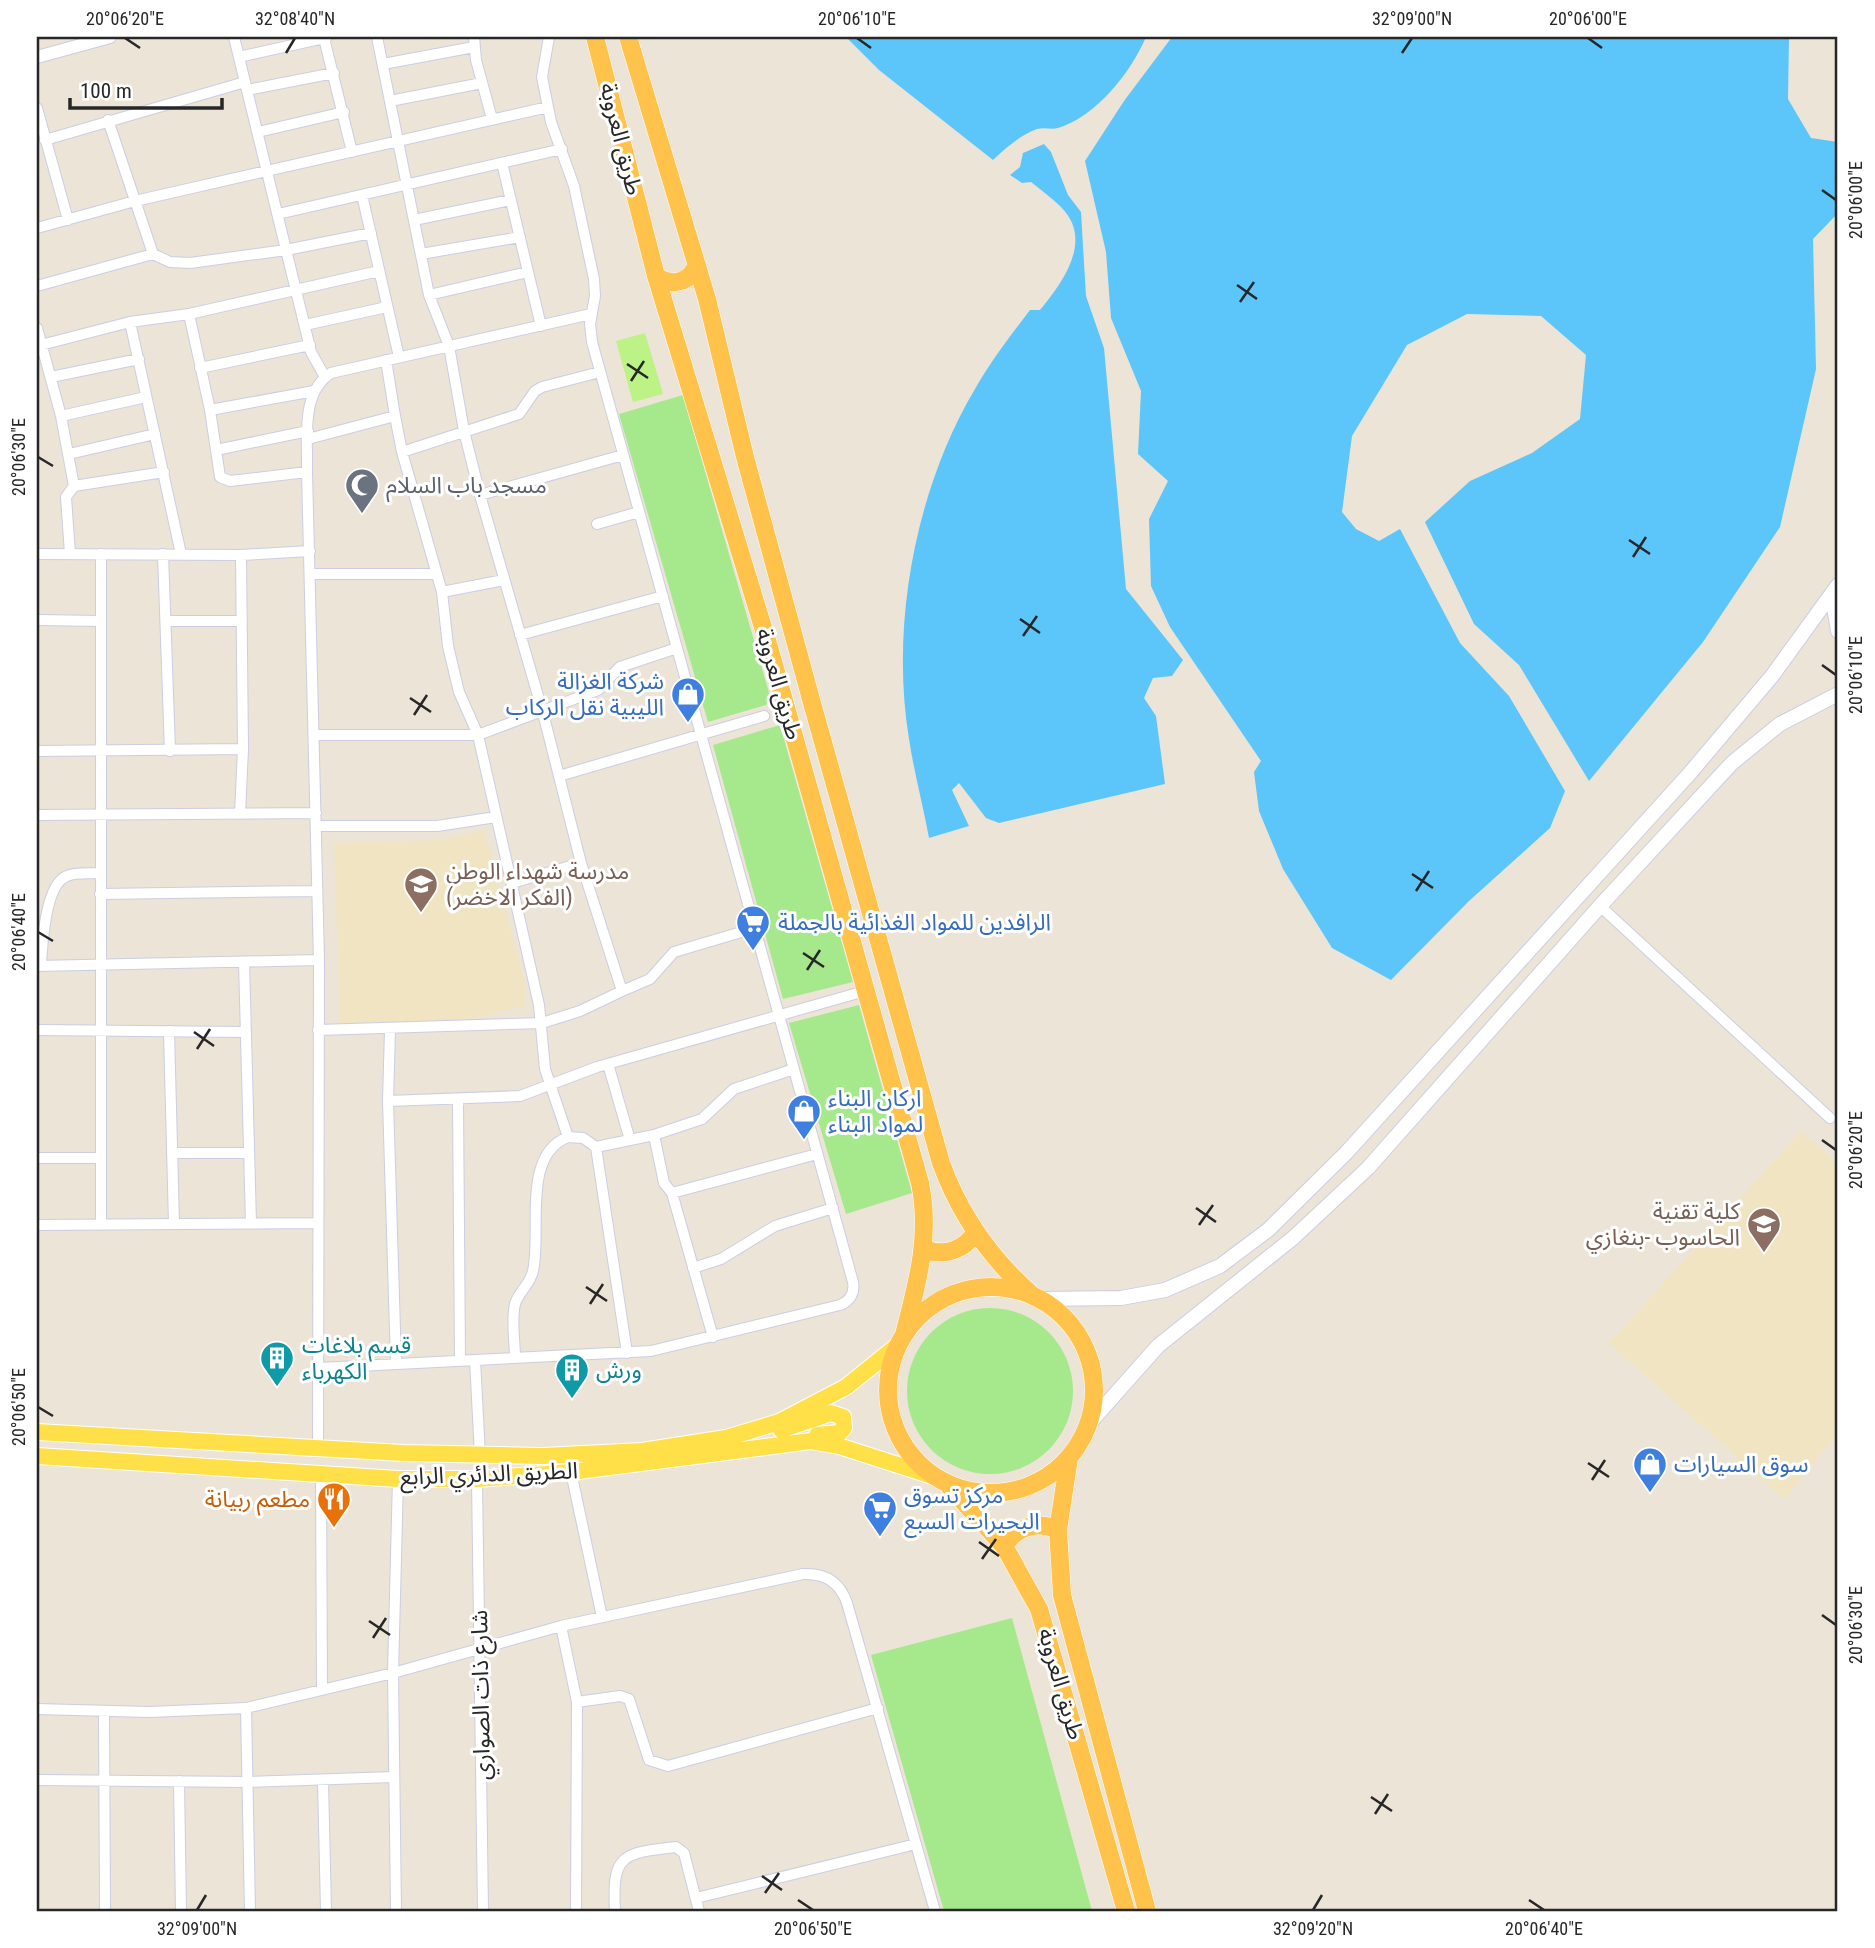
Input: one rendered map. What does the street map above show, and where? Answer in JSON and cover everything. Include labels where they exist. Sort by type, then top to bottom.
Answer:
[{"type":"highway","name":"طريق العروبة","points":[[595,37],[656,276],[769,646],[920,1183],[925,1209],[924,1249],[901,1340]]},
{"type":"highway","name":"طريق العروبة","points":[[628,37],[697,265],[815,716],[939,1156],[953,1192],[976,1232],[1002,1266],[1036,1297]]},
{"type":"highway","points":[[656,276],[665,282],[682,281],[692,275],[697,265]]},
{"type":"highway","points":[[924,1249],[937,1253],[957,1250],[976,1232]]},
{"type":"highway","points":[[997,1287],[1036,1297],[1066,1319],[1085,1348],[1092,1369],[1094,1392],[1087,1426],[1069,1457],[1041,1480],[1018,1490],[982,1493],[941,1480],[908,1452],[892,1419],[888,1381],[901,1340],[929,1308],[961,1292],[997,1287]]},
{"type":"highway","name":"طريق العروبة","points":[[1069,1457],[1058,1530],[1060,1579],[1065,1611],[1147,1911]]},
{"type":"highway","name":"طريق العروبة","points":[[941,1480],[1004,1546],[1028,1585],[1045,1626],[1126,1911]]},
{"type":"highway","points":[[1004,1546],[1012,1536],[1028,1526],[1040,1525],[1058,1530]]},
{"type":"main road","points":[[1837,587],[1834,607],[1838,631]]},
{"type":"main road","points":[[1036,1297],[1114,1298],[1165,1290],[1220,1266],[1268,1230],[1346,1153],[1690,773],[1772,676],[1837,587]]},
{"type":"main road","points":[[1087,1426],[1125,1380],[1167,1338],[1293,1238],[1352,1184],[1600,906],[1732,763],[1780,724],[1838,694]]},
{"type":"main road","name":"الطريق الدائري الرابع","points":[[37,1432],[96,1433],[318,1450],[480,1455],[614,1453],[708,1442],[779,1422],[822,1401],[861,1376],[901,1340]]},
{"type":"main road","points":[[744,1434],[787,1429],[831,1413],[843,1418],[844,1428],[839,1433],[805,1436],[791,1442]]},
{"type":"main road","name":"الطريق الدائري الرابع","points":[[37,1456],[321,1475],[477,1479],[570,1472],[791,1442],[830,1444],[941,1480]]},
{"type":"street","points":[[37,57],[110,37]]},
{"type":"street","points":[[234,37],[310,345],[325,377]]},
{"type":"street","points":[[377,37],[429,295],[449,346],[464,431],[480,495],[543,713],[581,863],[622,991]]},
{"type":"street","points":[[319,1368],[662,1349],[848,1301],[853,1292],[853,1282],[590,335],[595,285],[574,186],[548,107],[542,73],[549,51],[549,37]]},
{"type":"street","points":[[239,57],[325,38],[352,152]]},
{"type":"street","points":[[383,64],[474,42],[492,119]]},
{"type":"street","points":[[45,139],[108,120],[246,86],[334,74]]},
{"type":"street","points":[[390,101],[482,83]]},
{"type":"street","points":[[37,228],[135,201],[548,107]]},
{"type":"street","points":[[37,108],[68,220]]},
{"type":"street","points":[[258,132],[344,112]]},
{"type":"street","points":[[108,120],[153,254],[160,259],[180,263],[286,250],[370,233]]},
{"type":"street","points":[[278,214],[562,149]]},
{"type":"street","points":[[502,163],[541,326]]},
{"type":"street","points":[[362,195],[399,357]]},
{"type":"street","points":[[414,220],[511,200]]},
{"type":"street","points":[[421,254],[520,237]]},
{"type":"street","points":[[37,286],[153,254]]},
{"type":"street","points":[[39,345],[130,323],[189,314],[379,271]]},
{"type":"street","points":[[429,295],[528,272]]},
{"type":"street","points":[[305,325],[387,307]]},
{"type":"street","points":[[189,314],[210,410],[220,477],[224,481],[307,472]]},
{"type":"street","points":[[318,1450],[319,960],[307,472],[308,435],[314,391],[325,377],[386,360],[591,314]]},
{"type":"street","points":[[130,323],[181,554]]},
{"type":"street","points":[[37,328],[39,345],[61,416],[74,486],[66,497],[70,554]]},
{"type":"street","points":[[200,368],[310,345]]},
{"type":"street","points":[[51,377],[139,359]]},
{"type":"street","points":[[386,360],[402,452],[442,592],[448,646],[459,692],[478,735],[512,883],[542,1023],[545,1069],[568,1137]]},
{"type":"street","points":[[402,452],[416,450],[519,414],[535,391],[542,387],[600,372]]},
{"type":"street","points":[[210,410],[314,391]]},
{"type":"street","points":[[61,416],[146,397]]},
{"type":"street","points":[[216,450],[308,435],[395,416]]},
{"type":"street","points":[[69,454],[155,434]]},
{"type":"street","points":[[480,495],[623,455]]},
{"type":"street","points":[[74,486],[164,472]]},
{"type":"street","points":[[597,524],[639,512]]},
{"type":"street","points":[[37,554],[241,555],[310,551]]},
{"type":"street","points":[[101,554],[102,1225]]},
{"type":"street","points":[[163,554],[170,751]]},
{"type":"street","points":[[240,814],[243,749],[241,555]]},
{"type":"street","points":[[311,574],[437,574]]},
{"type":"street","points":[[442,592],[504,580]]},
{"type":"street","points":[[520,635],[663,596]]},
{"type":"street","points":[[37,621],[101,621]]},
{"type":"street","points":[[166,621],[242,621]]},
{"type":"street","points":[[315,735],[478,735],[543,713],[598,690],[620,667],[677,648]]},
{"type":"street","points":[[559,776],[764,716]]},
{"type":"street","points":[[37,751],[243,749]]},
{"type":"street","points":[[37,815],[316,813]]},
{"type":"street","points":[[316,826],[438,826],[496,817]]},
{"type":"street","points":[[512,883],[581,863]]},
{"type":"street","points":[[100,873],[65,876],[60,881],[43,922],[39,966],[319,960]]},
{"type":"street","points":[[100,894],[316,891]]},
{"type":"street","points":[[1600,906],[1830,1118]]},
{"type":"street","points":[[318,1030],[390,1030],[542,1023],[580,1011],[650,979],[674,952],[755,928]]},
{"type":"street","points":[[244,962],[251,1223]]},
{"type":"street","points":[[388,1101],[520,1096],[550,1087],[608,1063],[865,991]]},
{"type":"street","points":[[37,1030],[246,1032]]},
{"type":"street","points":[[390,1030],[388,1101],[396,1363]]},
{"type":"street","points":[[169,1031],[174,1224]]},
{"type":"street","points":[[608,1063],[630,1140]]},
{"type":"street","points":[[515,1358],[515,1303],[527,1288],[534,1269],[539,1171],[552,1146],[568,1137],[583,1138],[596,1147],[654,1135],[709,1115],[733,1089],[794,1069]]},
{"type":"street","points":[[458,1100],[460,1361]]},
{"type":"street","points":[[654,1135],[666,1187],[673,1193],[713,1337]]},
{"type":"street","points":[[596,1147],[627,1353]]},
{"type":"street","points":[[172,1153],[249,1153]]},
{"type":"street","points":[[673,1193],[817,1154]]},
{"type":"street","points":[[37,1158],[101,1158]]},
{"type":"street","points":[[693,1268],[721,1259],[775,1226],[832,1208]]},
{"type":"street","points":[[37,1226],[318,1223]]},
{"type":"street","points":[[475,1360],[480,1455]]},
{"type":"street","points":[[570,1472],[602,1617]]},
{"type":"street","points":[[321,1475],[322,1690]]},
{"type":"street","points":[[396,1911],[393,1673],[398,1479]]},
{"type":"street","name":"شارع ذات الصواري","points":[[477,1479],[483,1911]]},
{"type":"street","points":[[37,1710],[104,1712],[246,1708],[393,1673],[561,1626],[803,1574],[822,1576],[844,1594],[934,1911]]},
{"type":"street","points":[[561,1626],[577,1702],[576,1911]]},
{"type":"street","points":[[577,1702],[620,1696],[629,1699],[649,1760],[667,1766],[878,1708]]},
{"type":"street","points":[[246,1708],[250,1911]]},
{"type":"street","points":[[104,1712],[102,1781],[105,1911]]},
{"type":"street","points":[[37,1780],[246,1782],[394,1777]]},
{"type":"street","points":[[323,1780],[326,1911]]},
{"type":"street","points":[[179,1781],[181,1911]]},
{"type":"street","points":[[696,1898],[916,1844]]},
{"type":"street","points":[[615,1911],[614,1880],[621,1862],[633,1854],[672,1847],[680,1848],[684,1853],[699,1911]]},
{"type":"shaded area","name":"مدرسة شهداء الوطن (الفكر الاخضر)","points":[[484,830],[525,985],[525,1006],[459,1021],[340,1025],[334,843],[440,840]]},
{"type":"shaded area","name":"كلية تقنية الحاسوب -بنغازي","points":[[1801,1131],[1838,1164],[1838,1432],[1785,1500],[1609,1343]]},
{"type":"green space","points":[[645,333],[663,394],[633,402],[616,341]]},
{"type":"green space","points":[[683,395],[772,703],[708,722],[619,414]]},
{"type":"green space","points":[[780,725],[853,982],[783,999],[713,745]]},
{"type":"green space","points":[[859,1005],[912,1193],[846,1214],[789,1023]]},
{"type":"green space","points":[[990,1308],[1022,1314],[1049,1332],[1067,1359],[1073,1391],[1067,1423],[1049,1450],[1022,1468],[990,1474],[958,1468],[931,1450],[913,1423],[907,1391],[913,1359],[931,1332],[958,1314]]},
{"type":"green space","points":[[1012,1618],[1092,1911],[944,1911],[871,1655]]},
{"type":"water","points":[[846,37],[1146,37],[1122,78],[1099,104],[1058,128],[1040,128],[1031,132],[993,160],[879,70]]},
{"type":"water","points":[[1172,37],[1789,37],[1788,99],[1811,138],[1838,142],[1838,213],[1813,239],[1816,369],[1780,527],[1703,642],[1589,781],[1519,665],[1474,624],[1425,522],[1470,481],[1532,453],[1580,419],[1586,355],[1541,316],[1467,314],[1407,345],[1352,436],[1342,512],[1356,529],[1379,541],[1400,529],[1460,643],[1509,696],[1565,791],[1550,828],[1469,901],[1391,980],[1332,948],[1283,869],[1259,811],[1254,772],[1261,761],[1170,627],[1151,586],[1149,519],[1168,481],[1138,454],[1141,391],[1111,318],[1106,252],[1085,161],[1124,101]]},
{"type":"water","points":[[1044,144],[1051,152],[1068,195],[1081,212],[1086,296],[1104,348],[1126,589],[1183,660],[1172,676],[1153,678],[1144,698],[1156,716],[1165,784],[999,823],[986,818],[959,783],[952,790],[969,826],[929,838],[911,751],[904,695],[906,604],[913,558],[923,513],[954,428],[994,358],[1030,310],[1040,310],[1049,299],[1072,260],[1075,233],[1071,220],[1058,204],[1031,182],[1022,183],[1010,175],[1020,167],[1023,153]]},
{"type":"place","name":"مسجد باب السلام","points":[[362,515]]},
{"type":"place","name":"شركة الغزالة الليبية نقل الركاب","points":[[688,724]]},
{"type":"place","name":"مدرسة شهداء الوطن (الفكر الاخضر)","points":[[421,914]]},
{"type":"place","name":"الرافدين للمواد الغذائية بالجملة","points":[[753,952]]},
{"type":"place","name":"اركان البناء لمواد البناء","points":[[804,1141]]},
{"type":"place","name":"كلية تقنية الحاسوب -بنغازي","points":[[1764,1254]]},
{"type":"place","name":"قسم بلاغات الكهرباء","points":[[277,1388]]},
{"type":"place","name":"ورش","points":[[572,1400]]},
{"type":"place","name":"سوق السيارات","points":[[1650,1494]]},
{"type":"place","name":"مطعم ربيانة","points":[[334,1529]]},
{"type":"place","name":"مركز تسوق البحيرات السبع","points":[[880,1538]]}]
